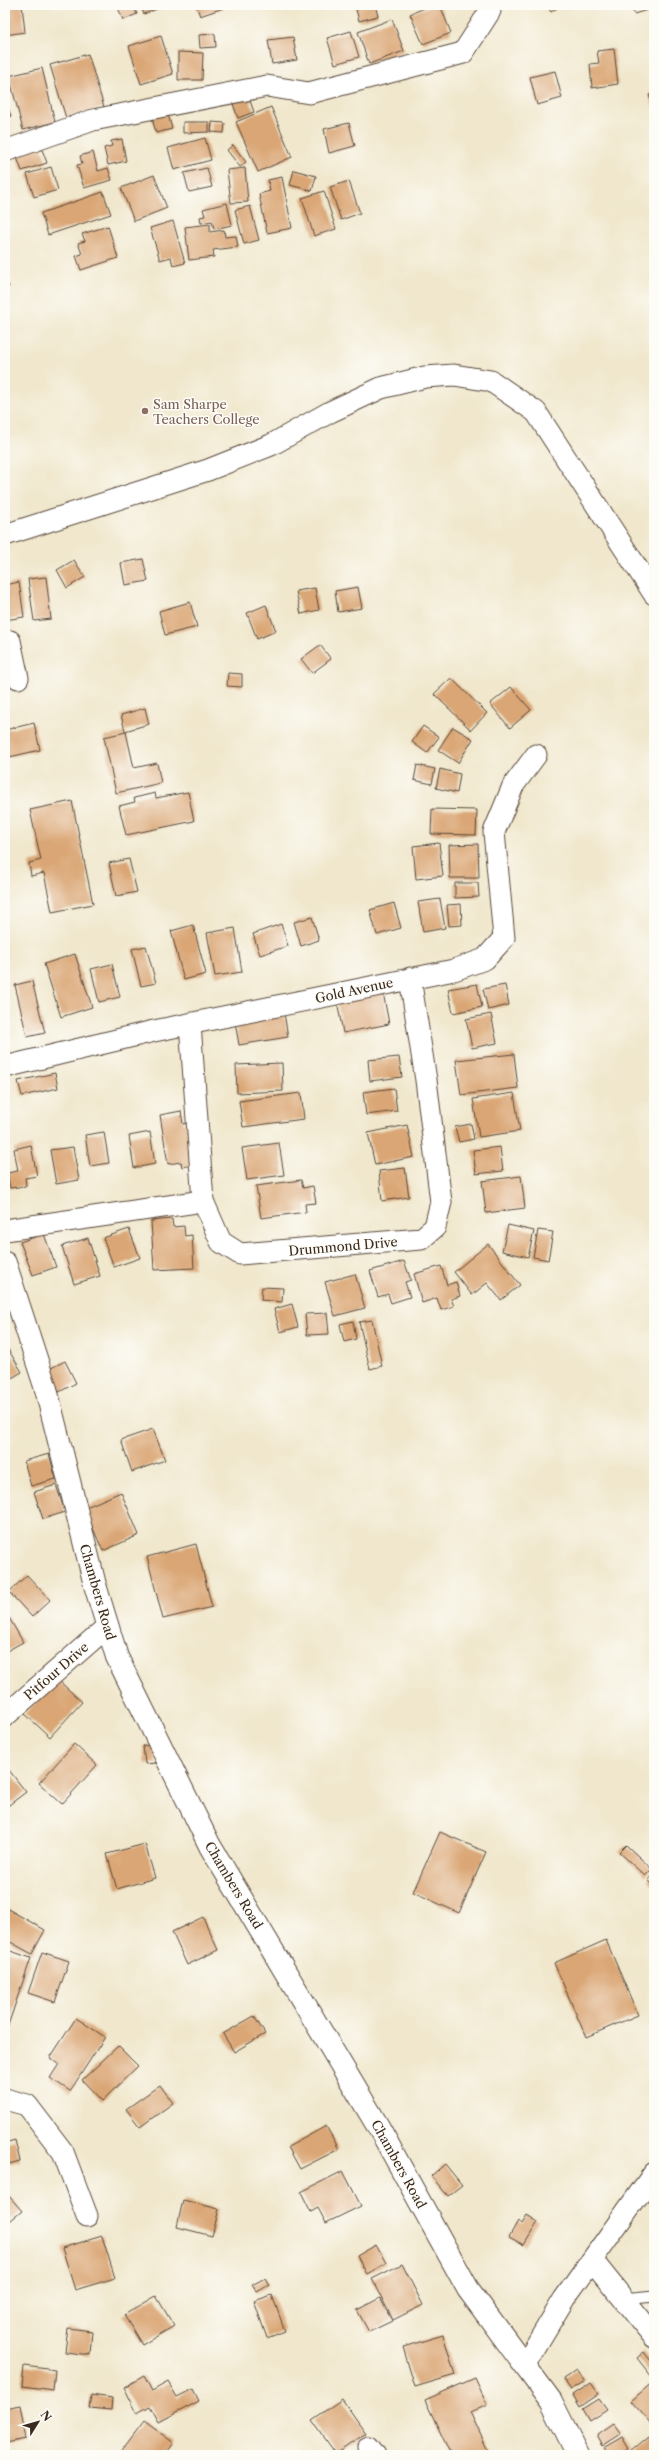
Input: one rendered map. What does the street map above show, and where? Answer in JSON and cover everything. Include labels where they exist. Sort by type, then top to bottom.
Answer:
[{"type":"street","points":[[5,150],[93,120],[268,86],[310,93],[463,53],[490,11],[490,5]]},
{"type":"street","points":[[5,535],[215,468],[271,445],[330,412],[381,388],[425,377],[454,375],[491,381],[536,412],[654,594]]},
{"type":"street","points":[[5,644],[10,642],[18,678]]},
{"type":"street","name":"Gold Avenue","points":[[5,1067],[190,1024],[454,970],[485,959],[504,938],[494,832],[513,786],[536,755]]},
{"type":"street","name":"Drummond Drive","points":[[190,1024],[203,1201],[221,1242],[240,1254],[421,1239],[435,1227],[441,1202],[426,1080],[410,978]]},
{"type":"street","points":[[5,1230],[203,1201]]},
{"type":"street","name":"Chambers Road","points":[[5,1263],[46,1389],[95,1585],[117,1657],[210,1846],[379,2128],[468,2289],[551,2401],[578,2455]]},
{"type":"street","name":"Pitfour Drive","points":[[5,1716],[108,1626]]},
{"type":"street","points":[[5,2099],[27,2104],[63,2152],[88,2216]]},
{"type":"street","points":[[525,2364],[564,2300],[654,2173]]},
{"type":"street","points":[[592,2260],[654,2337]]},
{"type":"lane","points":[[623,2299],[654,2296]]},
{"type":"building","points":[[5,5],[22,5],[25,32],[5,35]]},
{"type":"building","points":[[117,5],[133,5],[137,14],[123,20]]},
{"type":"building","points":[[140,5],[167,5],[144,14]]},
{"type":"building","points":[[196,5],[232,5],[200,16]]},
{"type":"building","points":[[355,5],[375,5],[378,16],[359,21]]},
{"type":"building","points":[[432,5],[440,5],[451,33],[423,44],[410,14]]},
{"type":"building","points":[[546,5],[561,5],[551,12]]},
{"type":"building","points":[[631,5],[654,5],[654,8],[634,14]]},
{"type":"building","points":[[392,19],[404,51],[369,64],[358,32]]},
{"type":"building","points":[[351,31],[359,57],[335,64],[327,38]]},
{"type":"building","points":[[215,34],[216,47],[200,48],[199,35]]},
{"type":"building","points":[[161,36],[173,74],[141,84],[129,46]]},
{"type":"building","points":[[293,37],[297,60],[272,64],[268,40]]},
{"type":"building","points":[[614,49],[618,84],[592,88],[590,64],[599,63],[597,51]]},
{"type":"building","points":[[178,52],[203,53],[202,80],[178,80]]},
{"type":"building","points":[[88,54],[104,107],[66,118],[50,65]]},
{"type":"building","points":[[42,68],[55,122],[23,130],[9,76]]},
{"type":"building","points":[[555,71],[562,98],[537,105],[530,77]]},
{"type":"building","points":[[654,93],[654,109],[649,95]]},
{"type":"building","points":[[248,95],[254,112],[238,118],[232,101]]},
{"type":"building","points":[[5,100],[11,116],[5,118]]},
{"type":"building","points":[[271,107],[292,157],[258,172],[236,122]]},
{"type":"building","points":[[167,110],[172,129],[156,133],[151,114]]},
{"type":"building","points":[[183,122],[209,122],[209,132],[183,133]]},
{"type":"building","points":[[212,122],[225,123],[224,133],[211,132]]},
{"type":"building","points":[[349,123],[355,146],[329,153],[324,129]]},
{"type":"building","points":[[205,138],[211,160],[174,170],[168,148]]},
{"type":"building","points":[[122,139],[126,161],[108,165],[104,148],[112,146],[111,141]]},
{"type":"building","points":[[40,144],[47,163],[22,171],[15,152]]},
{"type":"building","points":[[233,145],[246,162],[240,167],[227,150]]},
{"type":"building","points":[[93,152],[98,171],[108,168],[112,180],[84,188],[77,165],[82,164],[80,156]]},
{"type":"building","points":[[51,167],[58,190],[34,197],[27,174]]},
{"type":"building","points":[[207,168],[212,187],[189,192],[184,173]]},
{"type":"building","points":[[245,168],[248,202],[231,203],[227,170]]},
{"type":"building","points":[[294,170],[316,176],[312,191],[290,185]]},
{"type":"building","points":[[154,175],[167,208],[134,221],[121,188]]},
{"type":"building","points":[[282,177],[292,228],[267,233],[259,194],[270,191],[268,180]]},
{"type":"building","points":[[349,181],[360,213],[341,220],[330,187]]},
{"type":"building","points":[[324,191],[336,229],[314,236],[302,198]]},
{"type":"building","points":[[103,192],[111,214],[48,235],[41,213]]},
{"type":"building","points":[[227,203],[232,225],[214,229],[212,221],[201,223],[200,217],[205,216],[203,209]]},
{"type":"building","points":[[250,206],[259,240],[244,244],[235,210]]},
{"type":"building","points":[[173,221],[185,263],[173,266],[171,257],[160,260],[150,228]]},
{"type":"building","points":[[210,224],[210,232],[224,230],[225,237],[236,236],[238,247],[213,250],[214,257],[189,260],[185,227]]},
{"type":"building","points":[[108,226],[118,258],[81,270],[76,256],[82,254],[78,243],[85,241],[82,234]]},
{"type":"building","points":[[5,277],[9,287],[5,288]]},
{"type":"building","points":[[143,559],[148,581],[125,585],[121,563]]},
{"type":"building","points":[[74,560],[85,577],[67,588],[57,570]]},
{"type":"building","points":[[5,570],[8,580],[5,581]]},
{"type":"building","points":[[46,577],[51,619],[34,621],[28,579]]},
{"type":"building","points":[[19,582],[24,617],[5,620],[5,585]]},
{"type":"building","points":[[358,587],[362,608],[338,612],[335,591]]},
{"type":"building","points":[[315,588],[319,610],[301,614],[296,591]]},
{"type":"building","points":[[190,602],[197,627],[165,635],[159,611]]},
{"type":"building","points":[[266,605],[276,631],[257,639],[247,613]]},
{"type":"building","points":[[320,645],[331,659],[312,673],[301,659]]},
{"type":"building","points":[[228,673],[242,674],[242,687],[227,686]]},
{"type":"building","points":[[451,678],[487,713],[471,730],[434,694]]},
{"type":"building","points":[[511,687],[531,710],[510,728],[490,704]]},
{"type":"building","points":[[145,708],[149,724],[125,731],[121,715]]},
{"type":"building","points":[[34,723],[40,750],[5,758],[5,730]]},
{"type":"building","points":[[423,726],[439,737],[427,753],[412,742]]},
{"type":"building","points":[[453,727],[473,739],[458,763],[438,750]]},
{"type":"building","points":[[126,732],[134,768],[157,763],[161,783],[116,793],[104,737]]},
{"type":"building","points":[[417,765],[435,769],[432,784],[414,780]]},
{"type":"building","points":[[440,769],[460,774],[457,793],[436,788]]},
{"type":"building","points":[[188,792],[194,821],[126,835],[119,806],[135,802],[134,798],[155,793],[156,798]]},
{"type":"building","points":[[72,801],[93,904],[52,912],[44,873],[31,876],[29,863],[41,860],[30,810]]},
{"type":"building","points":[[432,809],[477,810],[476,835],[431,834]]},
{"type":"building","points":[[439,843],[443,876],[416,879],[413,846]]},
{"type":"building","points":[[478,844],[479,878],[450,878],[449,845]]},
{"type":"building","points":[[129,859],[137,892],[116,896],[109,863]]},
{"type":"building","points":[[455,883],[478,883],[479,897],[455,898]]},
{"type":"building","points":[[440,899],[445,928],[423,932],[418,902]]},
{"type":"building","points":[[394,903],[401,928],[377,935],[370,910]]},
{"type":"building","points":[[461,904],[462,925],[449,926],[447,905]]},
{"type":"building","points":[[312,917],[319,940],[301,946],[294,922]]},
{"type":"building","points":[[281,924],[288,946],[260,955],[253,934]]},
{"type":"building","points":[[193,925],[206,974],[184,980],[171,931]]},
{"type":"building","points":[[235,928],[242,972],[215,976],[207,933]]},
{"type":"building","points":[[146,946],[156,983],[141,986],[132,949]]},
{"type":"building","points":[[75,954],[92,1007],[61,1017],[44,964]]},
{"type":"building","points":[[112,964],[120,997],[99,1002],[91,969]]},
{"type":"building","points":[[32,981],[45,1033],[27,1037],[15,985]]},
{"type":"building","points":[[477,984],[482,1007],[453,1013],[448,989]]},
{"type":"building","points":[[505,985],[509,1005],[488,1010],[483,989]]},
{"type":"building","points":[[383,992],[389,1024],[343,1033],[337,1001]]},
{"type":"building","points":[[283,1007],[288,1037],[239,1045],[234,1016]]},
{"type":"building","points":[[491,1014],[497,1043],[472,1048],[466,1019]]},
{"type":"building","points":[[514,1054],[518,1088],[461,1095],[456,1060]]},
{"type":"building","points":[[399,1057],[402,1077],[370,1081],[368,1060]]},
{"type":"building","points":[[282,1063],[283,1091],[237,1093],[236,1065]]},
{"type":"building","points":[[55,1073],[58,1088],[22,1096],[18,1081]]},
{"type":"building","points":[[394,1088],[397,1111],[366,1115],[363,1092]]},
{"type":"building","points":[[301,1093],[304,1119],[243,1127],[239,1101]]},
{"type":"building","points":[[514,1093],[520,1131],[479,1137],[473,1099]]},
{"type":"building","points":[[181,1111],[183,1124],[193,1123],[193,1165],[182,1167],[181,1162],[168,1164],[160,1115]]},
{"type":"building","points":[[471,1124],[474,1139],[459,1142],[455,1127]]},
{"type":"building","points":[[407,1125],[414,1157],[375,1165],[368,1133]]},
{"type":"building","points":[[104,1132],[109,1163],[90,1166],[85,1135]]},
{"type":"building","points":[[150,1132],[155,1164],[134,1168],[129,1136]]},
{"type":"building","points":[[279,1143],[284,1175],[247,1180],[242,1148]]},
{"type":"building","points":[[31,1145],[37,1176],[25,1178],[26,1186],[10,1188],[7,1173],[18,1171],[14,1149]]},
{"type":"building","points":[[73,1147],[79,1180],[56,1184],[50,1150]]},
{"type":"building","points":[[500,1147],[503,1171],[476,1174],[473,1150]]},
{"type":"building","points":[[405,1168],[409,1197],[382,1201],[379,1171]]},
{"type":"building","points":[[521,1176],[525,1208],[486,1213],[482,1181]]},
{"type":"building","points":[[301,1180],[303,1188],[313,1186],[316,1203],[305,1204],[306,1212],[261,1218],[256,1186]]},
{"type":"building","points":[[172,1219],[173,1227],[184,1226],[185,1236],[192,1235],[194,1268],[154,1270],[151,1221]]},
{"type":"building","points":[[508,1225],[534,1231],[528,1257],[502,1251]]},
{"type":"building","points":[[129,1229],[140,1258],[114,1267],[103,1238]]},
{"type":"building","points":[[538,1230],[553,1232],[548,1260],[533,1257]]},
{"type":"building","points":[[44,1234],[56,1267],[33,1275],[20,1242]]},
{"type":"building","points":[[88,1238],[100,1276],[74,1284],[62,1246]]},
{"type":"building","points":[[488,1244],[520,1285],[501,1300],[487,1283],[472,1295],[454,1272]]},
{"type":"building","points":[[404,1261],[411,1280],[405,1282],[410,1297],[391,1303],[388,1294],[378,1297],[370,1271]]},
{"type":"building","points":[[441,1266],[447,1285],[456,1282],[460,1296],[451,1299],[454,1306],[441,1310],[437,1298],[422,1303],[414,1274]]},
{"type":"building","points":[[355,1274],[365,1308],[335,1316],[325,1282]]},
{"type":"building","points":[[262,1287],[283,1288],[282,1302],[261,1300]]},
{"type":"building","points":[[292,1304],[298,1327],[280,1332],[274,1309]]},
{"type":"building","points":[[327,1313],[329,1334],[307,1335],[305,1314]]},
{"type":"building","points":[[372,1320],[382,1366],[370,1369],[359,1322]]},
{"type":"building","points":[[353,1321],[356,1339],[344,1342],[340,1324]]},
{"type":"building","points":[[6,1346],[22,1372],[5,1382],[5,1347]]},
{"type":"building","points":[[65,1361],[76,1383],[59,1392],[47,1370]]},
{"type":"building","points":[[153,1429],[165,1460],[132,1472],[121,1440]]},
{"type":"building","points":[[49,1454],[56,1479],[31,1486],[24,1461]]},
{"type":"building","points":[[56,1485],[65,1512],[43,1519],[34,1492]]},
{"type":"building","points":[[121,1492],[139,1535],[103,1551],[84,1508]]},
{"type":"building","points":[[196,1544],[212,1607],[163,1619],[147,1557]]},
{"type":"building","points":[[27,1575],[50,1600],[32,1617],[9,1592]]},
{"type":"building","points":[[8,1616],[23,1642],[5,1652],[5,1617]]},
{"type":"building","points":[[57,1679],[82,1702],[50,1737],[25,1714]]},
{"type":"building","points":[[74,1744],[97,1765],[62,1804],[39,1783]]},
{"type":"building","points":[[153,1745],[156,1763],[145,1764],[143,1746]]},
{"type":"building","points":[[5,1765],[26,1792],[5,1808]]},
{"type":"building","points":[[440,1832],[486,1852],[459,1913],[413,1892]]},
{"type":"building","points":[[145,1844],[155,1878],[117,1889],[107,1854]]},
{"type":"building","points":[[626,1845],[652,1869],[645,1876],[619,1852]]},
{"type":"building","points":[[654,1875],[654,1886],[648,1880]]},
{"type":"building","points":[[6,1908],[45,1930],[32,1954],[5,1939]]},
{"type":"building","points":[[203,1917],[218,1950],[187,1965],[172,1932]]},
{"type":"building","points":[[606,1940],[638,2015],[586,2037],[554,1963]]},
{"type":"building","points":[[5,1949],[31,1958],[5,2034]]},
{"type":"building","points":[[42,1952],[69,1961],[55,2002],[28,1993]]},
{"type":"building","points":[[254,2016],[265,2034],[234,2052],[223,2034]]},
{"type":"building","points":[[76,2018],[105,2037],[70,2091],[50,2078],[59,2064],[50,2058]]},
{"type":"building","points":[[118,2046],[138,2066],[102,2101],[82,2080]]},
{"type":"building","points":[[160,2085],[173,2103],[140,2127],[126,2109]]},
{"type":"building","points":[[326,2126],[339,2149],[300,2169],[288,2147]]},
{"type":"building","points":[[15,2140],[20,2161],[5,2165],[5,2143]]},
{"type":"building","points":[[445,2164],[462,2185],[448,2196],[431,2176]]},
{"type":"building","points":[[343,2171],[361,2206],[326,2223],[318,2208],[311,2212],[301,2192]]},
{"type":"building","points":[[9,2196],[22,2211],[5,2225],[5,2200]]},
{"type":"building","points":[[183,2200],[219,2209],[212,2236],[177,2227]]},
{"type":"building","points":[[527,2215],[538,2222],[524,2245],[509,2237],[518,2221],[522,2223]]},
{"type":"building","points":[[102,2236],[115,2278],[75,2290],[62,2248]]},
{"type":"building","points":[[376,2245],[386,2263],[367,2274],[357,2256]]},
{"type":"building","points":[[402,2264],[423,2305],[393,2320],[372,2279]]},
{"type":"building","points":[[265,2278],[269,2285],[257,2292],[252,2285]]},
{"type":"building","points":[[272,2295],[285,2331],[267,2338],[254,2301]]},
{"type":"building","points":[[156,2296],[174,2326],[142,2345],[124,2315]]},
{"type":"building","points":[[380,2298],[392,2321],[369,2332],[357,2310]]},
{"type":"building","points":[[68,2328],[92,2331],[90,2355],[65,2352]]},
{"type":"building","points":[[443,2335],[455,2375],[415,2387],[403,2347]]},
{"type":"building","points":[[644,2352],[654,2365],[654,2376],[652,2377],[637,2358]]},
{"type":"building","points":[[24,2366],[55,2370],[53,2390],[22,2386]]},
{"type":"building","points":[[577,2370],[585,2381],[571,2390],[563,2379]]},
{"type":"building","points":[[144,2376],[152,2391],[168,2382],[177,2397],[193,2389],[199,2401],[159,2422],[150,2406],[137,2413],[124,2387]]},
{"type":"building","points":[[475,2378],[487,2404],[470,2412],[490,2455],[451,2455],[425,2400]]},
{"type":"building","points":[[654,2381],[654,2427],[631,2401]]},
{"type":"building","points":[[591,2383],[599,2394],[580,2407],[573,2395]]},
{"type":"building","points":[[91,2395],[112,2398],[111,2410],[89,2408]]},
{"type":"building","points":[[342,2399],[366,2433],[336,2454],[312,2420]]},
{"type":"building","points":[[599,2399],[607,2410],[590,2421],[583,2409]]},
{"type":"building","points":[[20,2405],[26,2439],[5,2443],[5,2408]]},
{"type":"building","points":[[144,2421],[174,2443],[165,2455],[119,2454]]},
{"type":"building","points":[[613,2424],[620,2434],[603,2445],[597,2435]]},
{"type":"building","points":[[654,2432],[654,2455],[626,2455]]},
{"type":"building","points":[[622,2437],[629,2449],[619,2455],[609,2455],[605,2447]]},
{"type":"place","name":"Sam Sharpe Teachers College","points":[[145,411]]}]
